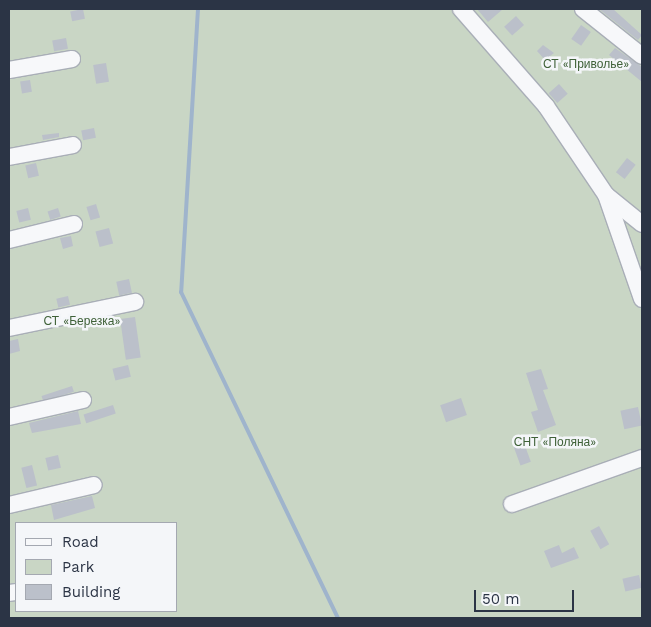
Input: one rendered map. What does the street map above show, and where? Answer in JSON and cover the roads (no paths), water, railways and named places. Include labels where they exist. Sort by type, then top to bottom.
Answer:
[{"type":"street","points":[[461,9],[546,106],[606,195],[642,299]]},
{"type":"street","points":[[583,9],[642,56]]},
{"type":"street","points":[[9,70],[72,59]]},
{"type":"street","points":[[9,157],[73,145]]},
{"type":"street","points":[[606,195],[642,224]]},
{"type":"street","points":[[9,240],[74,224]]},
{"type":"street","points":[[9,328],[135,302]]},
{"type":"street","points":[[9,416],[83,400]]},
{"type":"street","points":[[512,504],[642,458]]},
{"type":"street","points":[[9,505],[94,485]]},
{"type":"waterway","points":[[198,9],[181,292],[338,618]]},
{"type":"park label","name":"СТ «Приволье»","points":[[586,65]]},
{"type":"park label","name":"СТ «Березка»","points":[[82,322]]},
{"type":"park label","name":"СНТ «Поляна»","points":[[555,443]]}]
